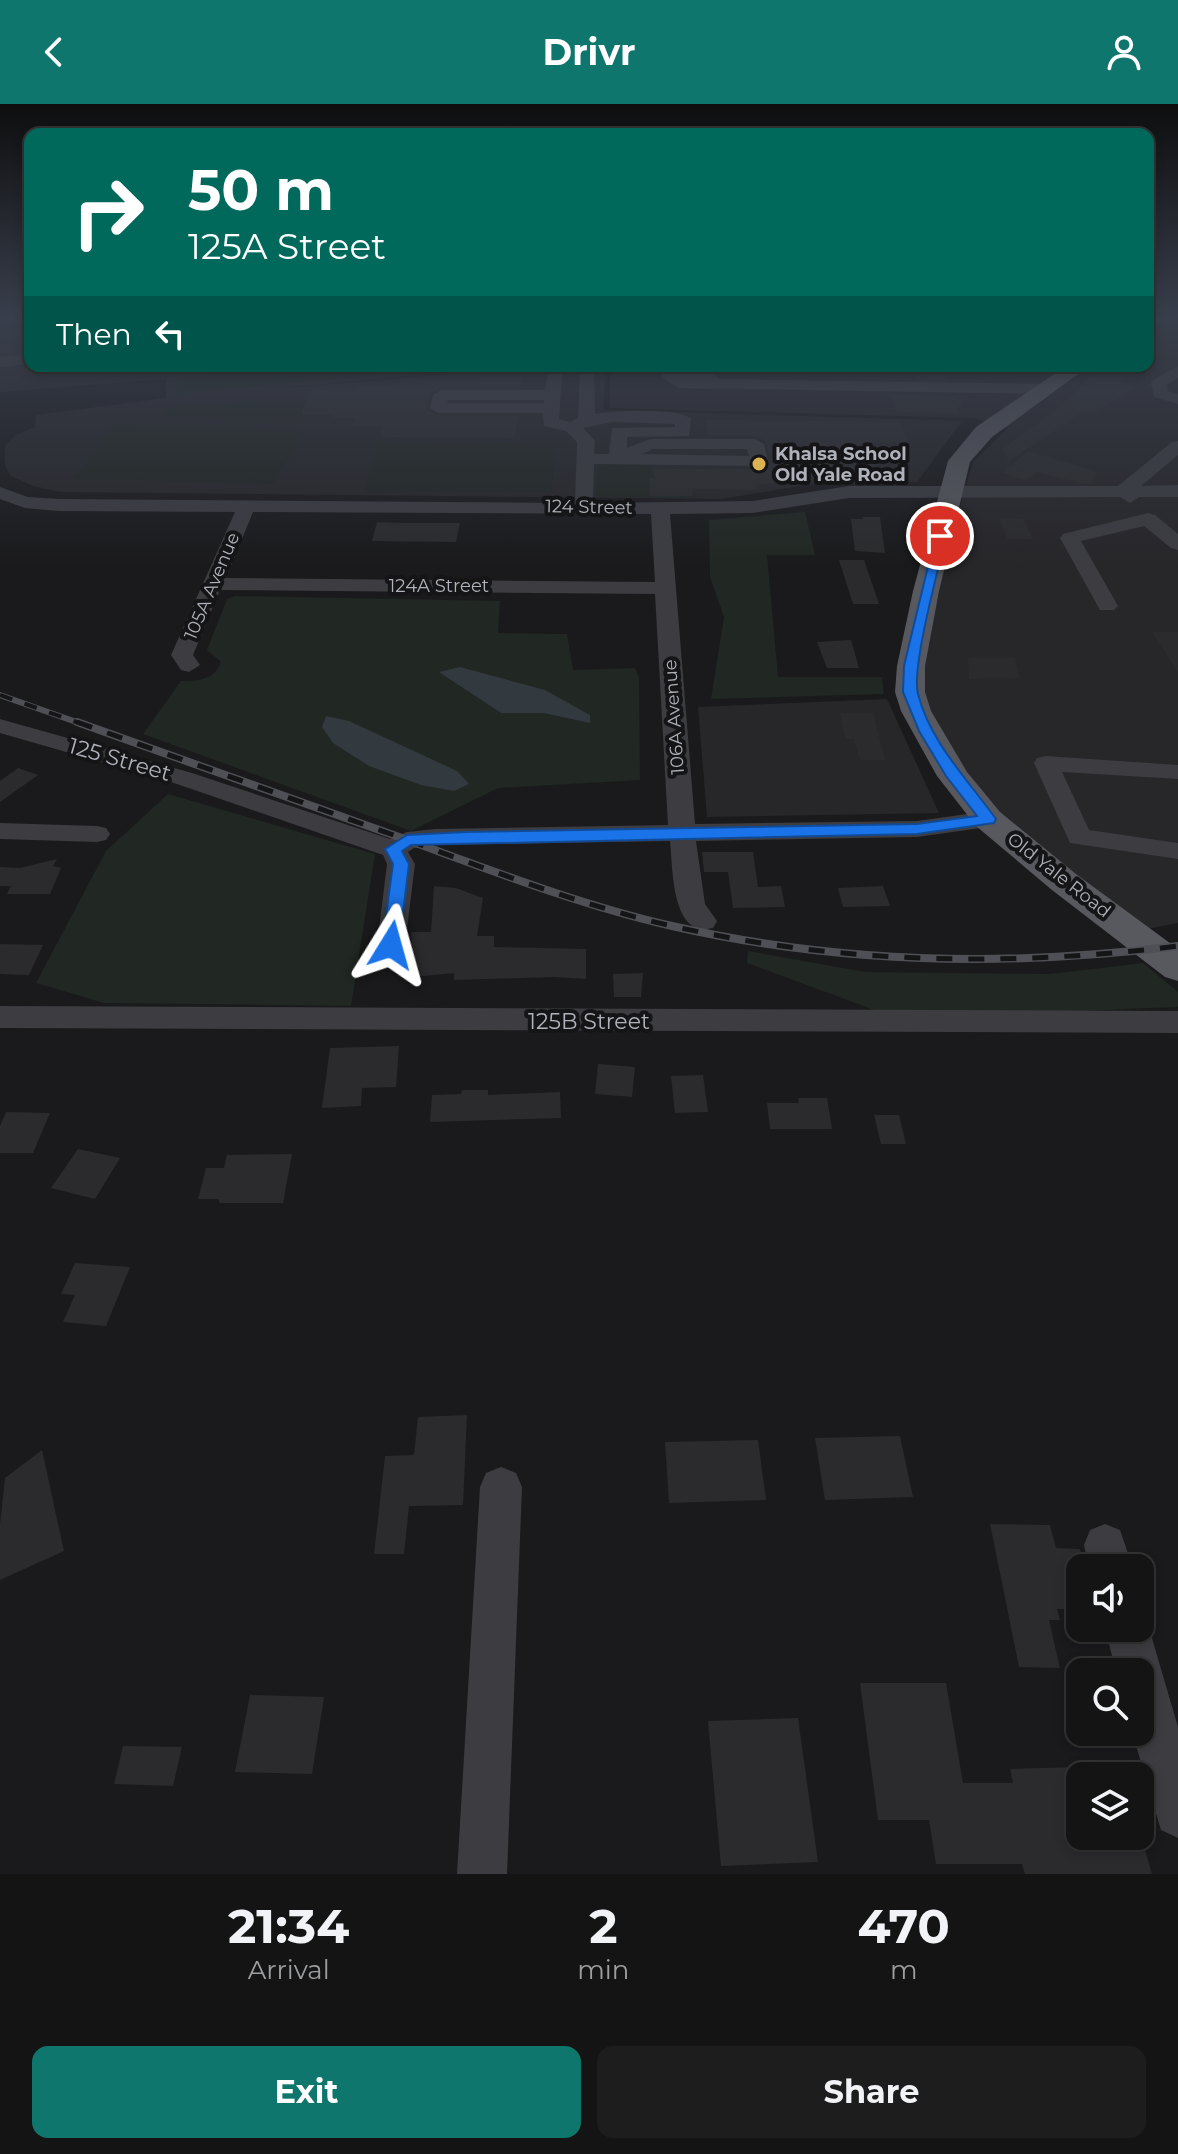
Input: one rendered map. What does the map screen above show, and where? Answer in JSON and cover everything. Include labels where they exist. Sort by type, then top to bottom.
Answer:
[{"type":"main road","name":"Old Yale Road","points":[[1030,401],[973,442],[959,461],[924,603],[911,666],[910,692],[926,731],[953,776],[988,819],[1064,882],[1178,968]]},
{"type":"street","points":[[440,401],[438,408],[552,402]]},
{"type":"street","points":[[530,401],[552,402]]},
{"type":"street","points":[[583,401],[579,423],[585,436],[584,507]]},
{"type":"street","points":[[552,402],[550,422],[619,425],[618,459]]},
{"type":"street","points":[[585,459],[759,461],[755,444],[650,444],[618,459]]},
{"type":"street","points":[[1178,446],[1124,490],[1148,519],[1178,544]]},
{"type":"street","name":"124 Street","points":[[0,493],[41,504],[660,509],[753,507],[849,492],[1178,491]]},
{"type":"street","name":"105A Avenue","points":[[189,665],[182,655],[247,505]]},
{"type":"street","name":"106A Avenue","points":[[660,509],[682,833],[691,905],[703,921]]},
{"type":"street","points":[[1107,606],[1070,538],[1148,519],[1178,522]]},
{"type":"street","name":"124A Street","points":[[213,584],[666,588]]},
{"type":"street","name":"125 Street","points":[[0,726],[239,796],[393,849]]},
{"type":"street","points":[[1178,772],[1046,763],[1079,837],[1178,851]]},
{"type":"street","points":[[391,945],[401,864],[393,849],[407,840],[917,829],[988,819]]},
{"type":"street","points":[[0,831],[97,834]]},
{"type":"street","name":"125B Street","points":[[0,1017],[1178,1022]]},
{"type":"street","points":[[482,1874],[501,1487]]},
{"type":"street","points":[[1154,1725],[1178,1813]]},
{"type":"shaded area","points":[[146,401],[604,401],[603,410],[962,421],[917,482],[812,484],[721,499],[60,492],[33,486],[11,476],[5,466],[5,446],[16,435],[35,427],[36,415]]},
{"type":"shaded area","points":[[242,401],[307,402],[300,420],[295,421],[248,423],[228,418],[162,417],[170,405],[235,405]]},
{"type":"shaded area","points":[[610,401],[1178,401],[1178,923],[1147,929],[1014,830],[960,770],[917,693],[931,608],[973,462],[1008,428],[973,418],[610,408]]},
{"type":"shaded area","points":[[115,425],[303,432],[272,484],[74,478]]},
{"type":"shaded area","points":[[380,441],[526,442],[526,447],[555,447],[552,492],[364,491]]},
{"type":"shaded area","points":[[652,464],[648,491],[695,492],[696,498],[598,497],[597,465]]},
{"type":"shaded area","points":[[805,512],[815,555],[767,555],[778,677],[882,677],[884,694],[711,699],[724,617],[710,577],[709,520]]},
{"type":"shaded area","points":[[235,596],[500,601],[498,633],[567,634],[573,670],[635,668],[639,677],[640,780],[498,788],[411,831],[143,734],[181,681],[194,681],[215,673],[221,662],[207,650],[227,599]],"holes":[[[440,672],[490,675],[513,683],[590,723],[543,713],[501,713]]]},
{"type":"shaded area","points":[[460,667],[545,690],[590,715],[590,723],[543,713],[501,713],[439,672]]},
{"type":"shaded area","points":[[887,699],[939,813],[707,817],[698,707]]},
{"type":"shaded area","points":[[326,716],[349,721],[457,771],[469,784],[454,791],[421,785],[369,766],[333,743],[322,727]]},
{"type":"shaded area","points":[[168,794],[375,854],[351,1006],[104,1003],[36,983],[106,851]]},
{"type":"shaded area","points":[[748,951],[865,972],[1050,974],[1143,963],[1178,992],[1178,1007],[896,1018],[747,963]]},
{"type":"building","points":[[306,401],[429,401],[427,409],[438,416],[518,416],[515,438],[380,437],[383,427],[352,427],[356,418],[301,414]]},
{"type":"building","points":[[892,401],[960,401],[963,405],[956,405],[959,413],[896,412]]},
{"type":"building","points":[[1066,401],[1115,401],[1094,413],[1084,411],[1003,465],[1008,458],[1002,449]]},
{"type":"building","points":[[706,420],[901,422],[909,443],[867,442],[878,471],[866,471],[867,476],[783,479],[784,483],[756,485],[757,490],[693,489],[692,496],[650,496],[649,478],[654,478],[653,469],[759,469],[771,462],[765,441],[755,436],[708,436]]},
{"type":"building","points":[[1028,451],[1096,471],[1092,483],[1037,472],[1026,480],[1002,473]]},
{"type":"building","points":[[880,517],[885,553],[855,551],[851,519]]},
{"type":"building","points":[[999,518],[1024,519],[1033,539],[1007,539]]},
{"type":"building","points":[[377,522],[460,523],[456,542],[372,541]]},
{"type":"building","points":[[839,560],[864,560],[879,604],[853,604]]},
{"type":"building","points":[[1152,632],[1178,632],[1178,672]]},
{"type":"building","points":[[851,640],[859,668],[827,668],[817,642]]},
{"type":"building","points":[[968,658],[1015,658],[1019,678],[969,679]]},
{"type":"building","points":[[840,713],[873,713],[885,760],[860,760],[854,739],[845,739]]},
{"type":"building","points":[[18,768],[38,775],[0,802],[0,781]]},
{"type":"building","points":[[702,852],[753,852],[758,887],[781,886],[785,907],[733,908],[728,872],[704,872]]},
{"type":"building","points":[[57,859],[53,866],[61,868],[50,894],[7,894],[11,886],[0,886],[0,867],[20,868]]},
{"type":"building","points":[[434,886],[456,888],[483,898],[477,936],[494,936],[494,947],[586,949],[586,979],[454,980],[454,973],[413,977],[411,932],[431,932]]},
{"type":"building","points":[[883,886],[890,906],[843,907],[838,888]]},
{"type":"building","points":[[0,944],[43,945],[29,975],[0,974]]},
{"type":"building","points":[[643,973],[641,997],[614,997],[613,974]]},
{"type":"building","points":[[399,1046],[396,1087],[362,1088],[361,1106],[322,1108],[330,1048]]},
{"type":"building","points":[[598,1064],[635,1067],[632,1097],[595,1094]]},
{"type":"building","points":[[703,1075],[708,1112],[675,1113],[671,1076]]},
{"type":"building","points":[[462,1090],[488,1090],[488,1095],[560,1092],[561,1118],[430,1122],[432,1095],[461,1094]]},
{"type":"building","points":[[798,1098],[827,1098],[832,1129],[770,1129],[767,1103],[799,1103]]},
{"type":"building","points":[[6,1112],[50,1113],[33,1153],[0,1153],[0,1126]]},
{"type":"building","points":[[874,1115],[899,1115],[906,1144],[881,1144]]},
{"type":"building","points":[[78,1149],[120,1158],[95,1199],[51,1188]]},
{"type":"building","points":[[292,1154],[283,1203],[220,1203],[218,1199],[198,1199],[206,1168],[224,1168],[227,1155]]},
{"type":"building","points":[[75,1263],[130,1267],[106,1326],[63,1322],[75,1295],[61,1294]]},
{"type":"building","points":[[467,1415],[463,1505],[409,1506],[404,1554],[374,1554],[385,1456],[414,1455],[418,1417]]},
{"type":"building","points":[[900,1436],[913,1497],[825,1500],[815,1438]]},
{"type":"building","points":[[758,1440],[766,1500],[669,1503],[665,1442]]},
{"type":"building","points":[[42,1450],[64,1551],[0,1580],[0,1525],[5,1478]]},
{"type":"building","points":[[990,1524],[1050,1525],[1056,1548],[1080,1549],[1081,1554],[1066,1554],[1066,1609],[1057,1609],[1060,1620],[1049,1620],[1060,1668],[1019,1667]]},
{"type":"building","points":[[860,1683],[946,1683],[963,1783],[1013,1783],[1010,1769],[1066,1767],[1066,1850],[1145,1850],[1152,1874],[1025,1874],[1022,1864],[936,1864],[929,1820],[878,1820]]},
{"type":"building","points":[[250,1695],[324,1697],[312,1774],[235,1772]]},
{"type":"building","points":[[798,1718],[818,1862],[721,1866],[708,1721]]},
{"type":"building","points":[[123,1746],[182,1747],[173,1786],[114,1784]]},
{"type":"railway","points":[[0,695],[82,724]]},
{"type":"railway","points":[[77,722],[541,888],[606,909],[735,939],[861,955],[924,958],[1051,957],[1178,946]]},
{"type":"place","name":"Khalsa School Old Yale Road","points":[[759,464]]},
{"type":"route","points":[[391,945],[401,864],[393,849],[407,840],[917,829],[988,819],[953,776],[926,731],[910,692],[911,666],[940,536]]}]
